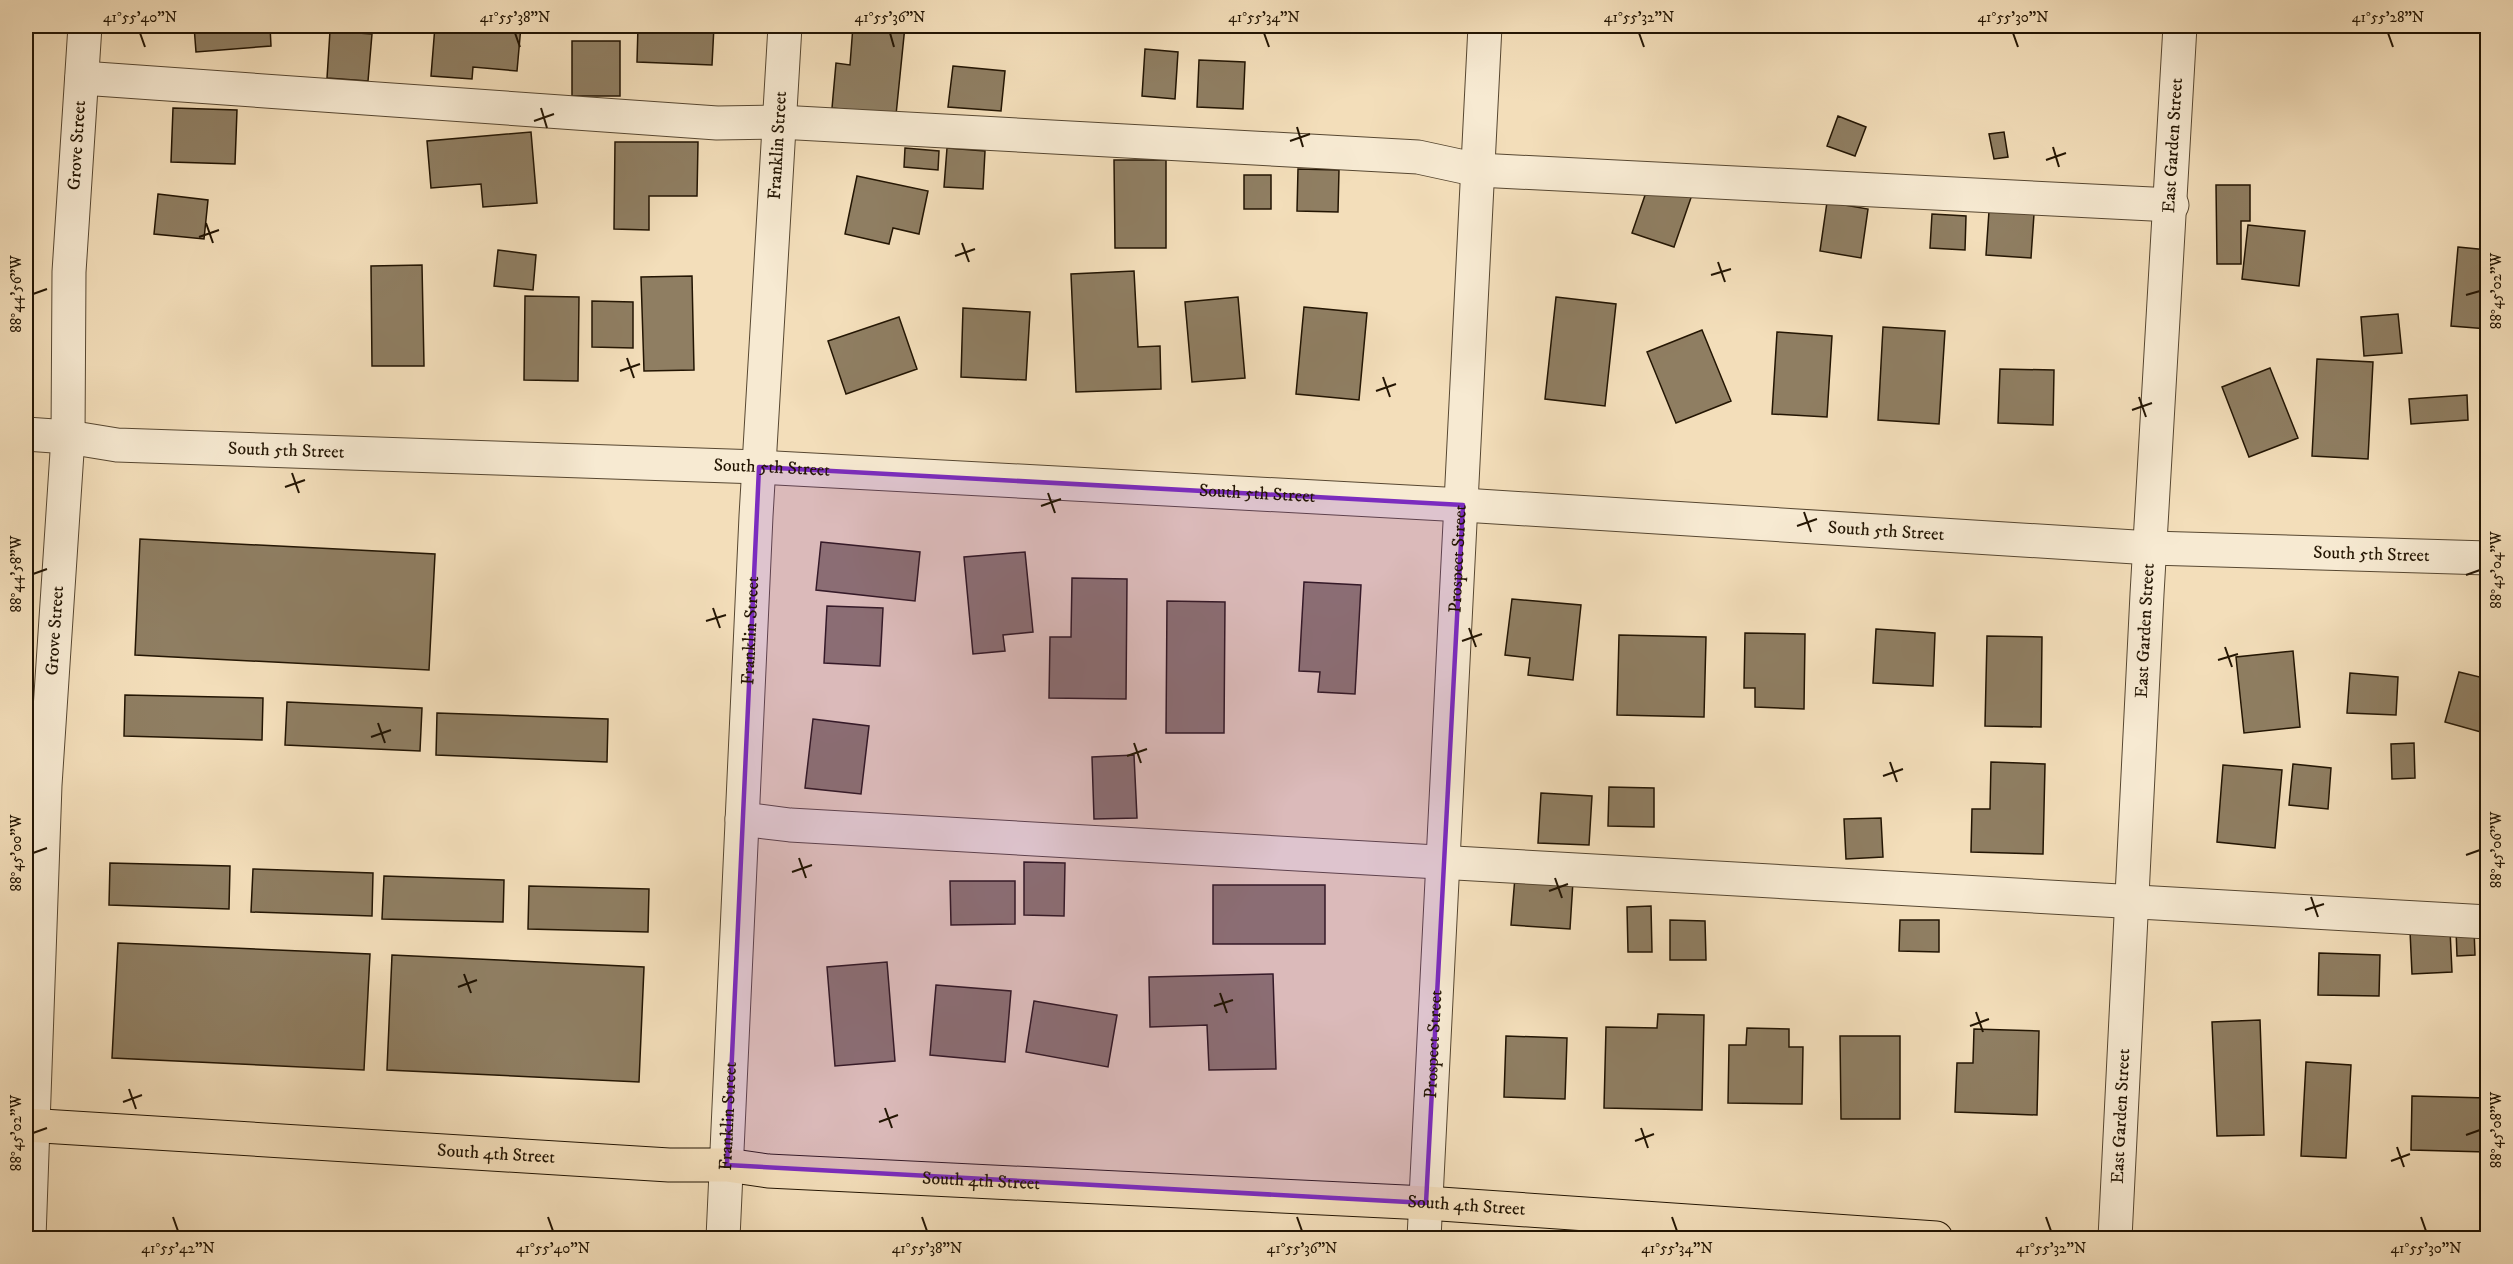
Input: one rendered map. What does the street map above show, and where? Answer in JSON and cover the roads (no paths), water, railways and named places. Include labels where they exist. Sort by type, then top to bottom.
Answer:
[{"type":"main road","name":"South 4th Street","points":[[29,1126],[669,1165],[727,1165],[768,1171],[1426,1203],[1936,1239]]},
{"type":"street","name":"Grove Street","points":[[29,1239],[29,1126],[45,784],[68,437],[69,272],[85,26]]},
{"type":"street","name":"Franklin Street","points":[[723,1239],[759,467],[784,26]]},
{"type":"street","name":"Prospect Street","points":[[1424,1239],[1463,505],[1485,26]]},
{"type":"street","name":"East Garden Street","points":[[2115,1239],[2180,26]]},
{"type":"street","points":[[82,78],[717,123],[779,122],[1418,158],[1478,170],[2172,204]]},
{"type":"street","name":"South 5th Street","points":[[26,434],[68,437],[117,445],[759,467],[1463,505],[2151,548],[2487,558]]},
{"type":"street","points":[[742,819],[802,826],[2487,922]]}]
